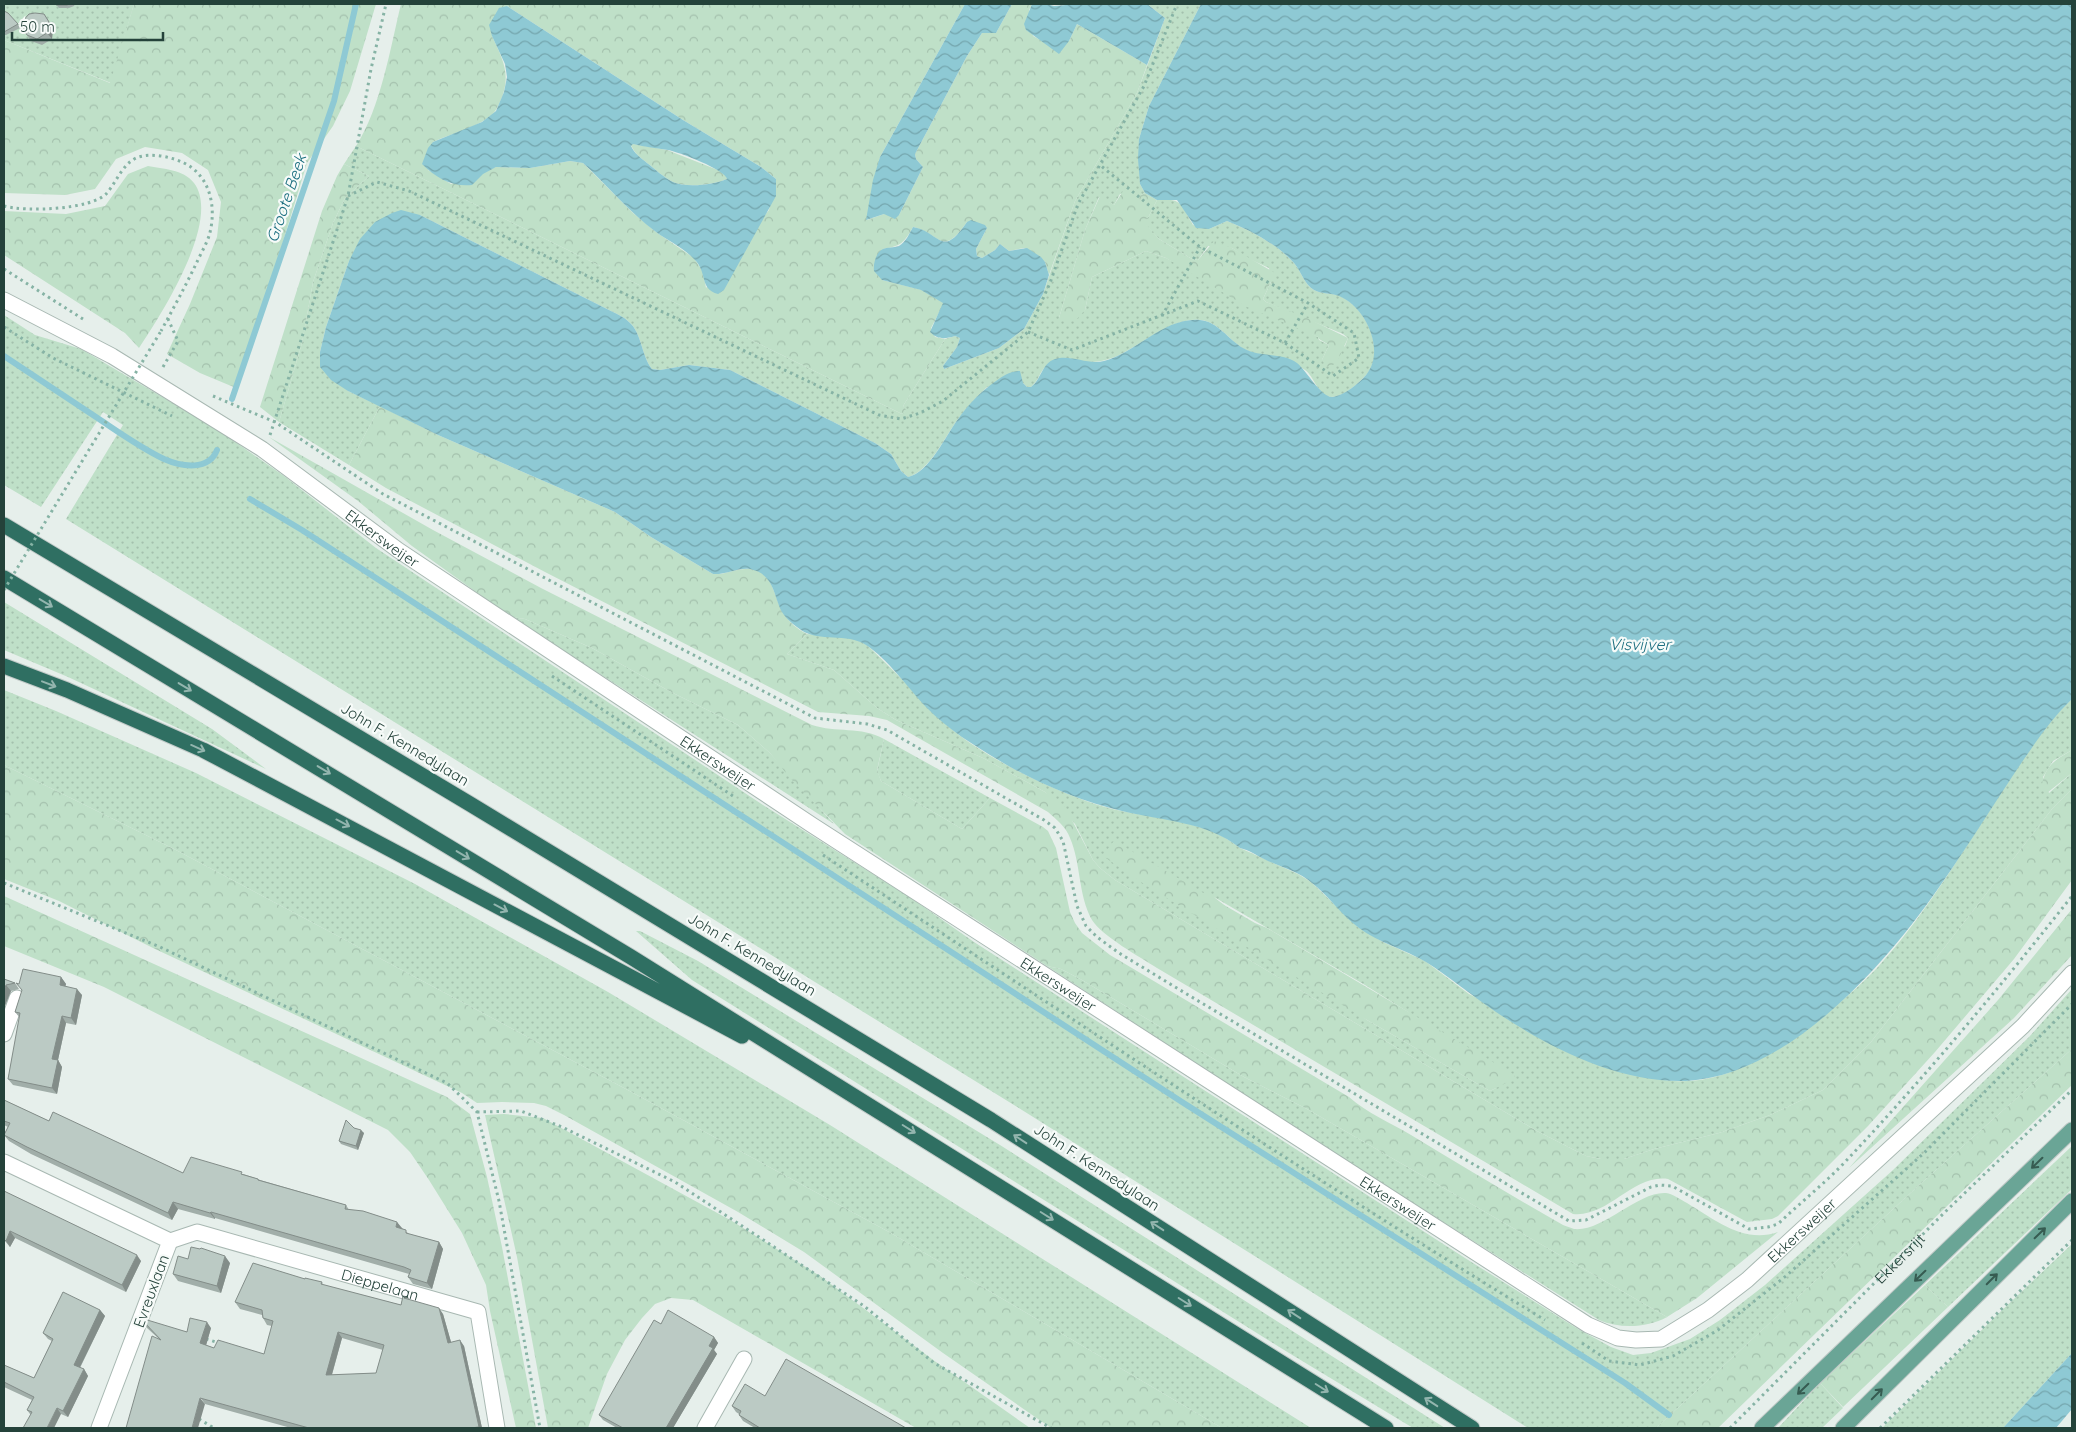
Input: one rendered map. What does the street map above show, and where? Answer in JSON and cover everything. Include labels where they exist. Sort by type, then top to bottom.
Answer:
[{"type":"highway","name":"John F. Kennedylaan","points":[[4,525],[470,804],[991,1120],[1472,1428]]},
{"type":"highway","points":[[4,578],[423,830],[868,1104],[1386,1428]]},
{"type":"highway","points":[[4,666],[67,690],[204,750],[868,1104]]},
{"type":"main road","name":"Ekkersrijt","points":[[1762,1428],[2072,1130]]},
{"type":"main road","points":[[1843,1428],[2072,1201]]},
{"type":"street","name":"Ekkersweijer","points":[[4,300],[112,356],[265,445],[398,550],[812,825],[1588,1325],[1618,1338],[1636,1340],[1661,1339],[1708,1310],[1747,1280],[2016,1032],[2072,973]]},
{"type":"street","points":[[4,1034],[16,998]]},
{"type":"street","name":"Evreuxlaan","points":[[4,1162],[170,1241],[100,1428]]},
{"type":"street","name":"Dieppelaan","points":[[170,1241],[197,1232],[478,1312],[497,1428]]},
{"type":"street","points":[[704,1428],[744,1359]]},
{"type":"path","points":[[265,445],[275,422],[348,196],[371,69],[386,4]]},
{"type":"path","points":[[348,196],[377,182],[409,191],[879,415],[901,419],[920,413],[942,400],[1028,332],[1050,283],[1078,204],[1144,86],[1177,4]]},
{"type":"path","points":[[4,206],[35,208],[68,207],[89,203],[106,194],[124,167],[137,158],[163,156],[178,160],[192,167],[202,176],[208,187],[212,203],[209,237],[168,318],[4,590]]},
{"type":"path","points":[[1028,332],[1072,350],[1198,301],[1285,343],[1333,376],[1359,358],[1354,333],[1308,303],[1200,247],[1100,165]]},
{"type":"path","points":[[1162,316],[1200,247]]},
{"type":"path","points":[[1285,343],[1308,303]]},
{"type":"path","points":[[159,372],[178,342],[168,318]]},
{"type":"path","points":[[4,327],[53,358],[175,418]]},
{"type":"path","points":[[212,396],[275,422],[383,494],[815,718],[867,724],[887,730],[1044,820],[1055,828],[1064,841],[1077,906],[1086,926],[1097,937],[1119,953],[1190,996],[1569,1221],[1586,1220],[1651,1187],[1660,1185],[1672,1186],[1749,1229],[1778,1224],[1844,1163],[2015,968],[2072,896]]},
{"type":"path","name":"Ekkersweijer","points":[[545,671],[738,800]]},
{"type":"path","name":"Ekkersweijer","points":[[818,852],[1082,1026],[1383,1219],[1548,1322]]},
{"type":"path","points":[[4,884],[160,947],[447,1083],[477,1112],[499,1201],[540,1428]]},
{"type":"path","name":"Ekkersweijer","points":[[1580,1342],[1610,1360],[1640,1365],[1673,1356],[1718,1330],[1786,1276],[1924,1153],[2072,1004]]},
{"type":"path","name":"Ekkersrijt","points":[[1730,1428],[1938,1220],[2072,1090]]},
{"type":"path","points":[[477,1112],[522,1111],[562,1127],[675,1182],[864,1306],[934,1363],[1051,1428]]},
{"type":"path","points":[[1880,1428],[2072,1240]]},
{"type":"path","points":[[201,1338],[228,1346]]},
{"type":"path","points":[[216,1353],[219,1343]]},
{"type":"path","points":[[201,1410],[198,1420],[214,1428]]},
{"type":"green space","points":[[4,4],[134,4],[111,83],[4,40]]},
{"type":"green space","points":[[134,4],[376,4],[350,91],[333,126],[307,163],[243,373],[236,388],[200,373],[167,354],[190,304],[217,237],[221,202],[208,170],[182,153],[145,147],[116,159],[95,189],[65,195],[4,193],[4,40],[110,83]]},
{"type":"green space","points":[[401,4],[965,4],[880,157],[867,220],[884,214],[899,215],[923,167],[916,159],[915,154],[967,56],[982,33],[996,33],[1012,4],[1032,4],[1029,10],[1033,36],[1044,42],[1069,41],[1077,24],[1147,65],[1137,93],[1075,201],[1049,275],[1045,262],[1024,248],[1009,251],[1000,244],[995,250],[982,258],[977,256],[976,249],[987,228],[967,222],[952,239],[946,241],[941,241],[913,227],[901,243],[894,247],[883,249],[882,280],[922,290],[944,303],[931,328],[935,337],[945,339],[903,406],[907,411],[902,414],[356,146],[365,131],[378,96]],"holes":[[[507,6],[683,120],[761,167],[776,179],[769,210],[706,288],[703,272],[694,258],[656,232],[633,213],[583,163],[570,161],[530,168],[496,167],[451,184],[428,170],[433,142],[483,121],[493,114],[500,102],[504,92],[506,76],[503,60],[492,36]]]},
{"type":"green space","points":[[1147,4],[1201,4],[1149,106],[1139,139],[1140,184],[1145,193],[1141,195],[1120,194],[1114,205],[1099,197],[1085,230],[1059,318],[1085,310],[1092,277],[1146,251],[1166,258],[1318,337],[1319,340],[1329,345],[1322,360],[1345,346],[1348,338],[1343,334],[1266,302],[1263,299],[1271,282],[1269,268],[1247,258],[1232,248],[1208,246],[1198,260],[1192,259],[1159,239],[1143,222],[1149,216],[1157,200],[1177,201],[1183,207],[1193,225],[1209,229],[1227,221],[1263,238],[1294,263],[1305,281],[1314,290],[1340,296],[1358,310],[1371,331],[1374,354],[1372,365],[1366,375],[1355,386],[1345,392],[1336,396],[1327,396],[1319,390],[1308,373],[1299,366],[1251,352],[1239,346],[1213,324],[1207,321],[1190,320],[1168,327],[1109,359],[1089,362],[1067,358],[1060,359],[1046,366],[1031,387],[1027,387],[1023,383],[987,387],[968,406],[930,461],[916,474],[908,477],[901,471],[891,454],[875,443],[730,370],[689,365],[660,370],[652,369],[637,332],[618,314],[420,215],[349,261],[326,327],[320,352],[348,391],[380,406],[349,465],[279,422],[302,343],[313,282],[333,223],[345,198],[369,176],[344,164],[356,146],[902,414],[906,411],[903,406],[945,339],[955,336],[960,338],[957,347],[943,366],[944,369],[999,348],[1024,329],[1043,294],[1075,201],[1137,93],[1165,18]]},
{"type":"green space","points":[[631,145],[667,150],[723,172],[726,174],[727,179],[700,185],[685,185],[673,182],[638,155]]},
{"type":"green space","points":[[344,164],[369,176],[345,198],[333,223],[313,282],[302,343],[279,422],[260,407],[322,211]]},
{"type":"green space","points":[[148,166],[179,172],[194,183],[201,199],[200,220],[195,243],[185,267],[161,314],[139,348],[125,333],[4,255],[4,211],[66,214],[105,206],[128,174]]},
{"type":"green space","points":[[1127,185],[1141,195],[1145,193],[1157,200],[1144,222],[1159,239],[1192,259],[1198,260],[1214,241],[1232,248],[1275,273],[1263,299],[1348,338],[1337,362],[1330,367],[1326,366],[1322,360],[1329,345],[1318,337],[1247,307],[1166,258],[1146,251],[1092,277],[1085,310],[1076,320],[1059,318],[1085,230],[1100,196],[1114,205]]},
{"type":"green space","points":[[4,315],[35,335],[81,349],[218,430],[284,476],[376,548],[763,805],[911,898],[974,942],[1465,1258],[1578,1329],[1611,1347],[1633,1355],[1651,1353],[1690,1339],[1720,1320],[1765,1285],[1893,1170],[2029,1037],[2072,989],[2072,1049],[1917,1187],[1656,1428],[1528,1428],[1022,1110],[66,519],[123,425],[103,412],[41,507],[4,485]]},
{"type":"green space","points":[[380,406],[438,435],[615,512],[651,537],[713,574],[744,569],[757,570],[768,579],[786,617],[797,628],[807,634],[787,654],[834,670],[877,708],[896,720],[983,758],[1045,792],[1065,807],[1093,860],[1115,880],[1537,1131],[1586,1156],[1601,1159],[1624,1159],[1654,1149],[1719,1133],[1770,1115],[1823,1090],[1871,1042],[2052,809],[2072,789],[2072,880],[2014,959],[1935,1052],[1868,1126],[1778,1216],[1772,1219],[1747,1222],[1668,1179],[1655,1179],[1643,1183],[1598,1210],[1573,1214],[1157,968],[1104,933],[1092,920],[1087,910],[1074,848],[1070,838],[1063,827],[1048,812],[887,720],[869,716],[818,712],[545,572],[386,488],[349,465]]},
{"type":"green space","points":[[269,437],[433,530],[541,588],[812,725],[830,729],[866,732],[884,739],[877,770],[881,781],[962,829],[990,798],[1043,827],[1048,831],[1056,848],[1070,912],[1075,923],[1082,933],[1110,955],[1349,1097],[1371,1113],[1563,1225],[1574,1229],[1585,1228],[1597,1224],[1644,1198],[1666,1193],[1677,1197],[1719,1223],[1742,1233],[1765,1235],[1778,1232],[1697,1298],[1667,1317],[1307,1109],[1244,1077],[1082,980],[1061,969],[1047,966],[845,834],[790,778],[770,753],[738,725],[671,692],[592,648],[525,619],[511,617],[412,546],[358,501]]},
{"type":"green space","points":[[4,602],[212,729],[266,769],[68,677],[4,650]]},
{"type":"green space","points":[[511,617],[525,619],[592,648],[671,692],[738,725],[770,753],[834,824]]},
{"type":"green space","points":[[807,634],[853,638],[867,645],[954,731],[1002,763],[1060,791],[1095,804],[1189,824],[1207,829],[1224,837],[1240,848],[1298,874],[1311,882],[1358,927],[1383,942],[1425,961],[1469,994],[1626,1073],[1674,1081],[1710,1078],[1744,1067],[1760,1059],[1815,1022],[1860,985],[1908,932],[1949,874],[2037,739],[2072,699],[2072,750],[2053,761],[2043,777],[2049,793],[2072,773],[2072,789],[2052,809],[1871,1042],[1823,1090],[1770,1115],[1719,1133],[1654,1149],[1624,1159],[1601,1159],[1586,1156],[1537,1131],[1115,880],[1093,860],[1075,824],[1045,792],[983,758],[896,720],[877,708],[834,670],[787,654]],"holes":[[[1214,897],[1408,1012],[1496,1088],[1490,1091],[1367,1020]]]},
{"type":"green space","points":[[4,690],[196,773],[415,884],[608,992],[830,1125],[1311,1428],[1222,1428],[889,1232],[624,1088],[174,849],[4,765]]},
{"type":"green space","points":[[884,739],[990,798],[962,829],[881,781],[877,771]]},
{"type":"green space","points":[[2072,750],[2072,773],[2047,793],[2041,789],[2045,775],[2051,765]]},
{"type":"green space","points":[[4,765],[174,849],[624,1088],[889,1232],[1222,1428],[1051,1428],[943,1353],[804,1252],[738,1212],[564,1115],[546,1106],[534,1103],[477,1103],[462,1093],[153,948],[59,901],[4,879]]},
{"type":"green space","points":[[1113,842],[1267,928],[1513,1074],[1516,1078],[1490,1091],[1367,1020],[1147,886],[1103,856]]},
{"type":"green space","points":[[4,896],[447,1097],[470,1114],[487,1177],[502,1247],[536,1428],[516,1428],[486,1285],[462,1233],[410,1152],[388,1130],[104,987],[4,946]]},
{"type":"green space","points":[[2072,909],[2072,955],[2014,1018],[1849,1168],[1998,1000]]},
{"type":"green space","points":[[636,931],[640,931],[698,961],[1000,1145],[1445,1428],[1413,1428],[1289,1353],[692,980]]},
{"type":"green space","points":[[1047,966],[1061,969],[1082,980],[1244,1077],[1307,1109],[1667,1317],[1659,1321],[1633,1326],[1616,1325],[1599,1320],[1338,1156]]},
{"type":"green space","points":[[2072,1049],[2072,1085],[1718,1428],[1656,1428],[1917,1187]]},
{"type":"green space","points":[[504,1114],[543,1118],[732,1221],[820,1276],[936,1362],[1030,1428],[916,1428],[693,1300],[671,1298],[655,1304],[625,1340],[607,1374],[588,1428],[548,1428],[517,1257],[485,1115]]},
{"type":"green space","points":[[2072,1146],[2072,1189],[1948,1307],[1925,1285]]},
{"type":"green space","points":[[2072,1244],[2072,1353],[2003,1428],[1882,1428],[1999,1313]]},
{"type":"green space","points":[[1925,1285],[1948,1307],[1843,1407],[1820,1383]]},
{"type":"green space","points":[[1820,1383],[1843,1408],[1822,1428],[1778,1428]]},
{"type":"water","points":[[965,4],[1012,4],[996,33],[982,33],[967,56],[915,154],[916,159],[923,167],[899,215],[895,219],[884,214],[866,220],[873,180],[880,157]]},
{"type":"water","points":[[1032,4],[1054,6],[1147,4],[1165,18],[1147,65],[1077,24],[1069,41],[1059,54],[1026,30],[1024,24]]},
{"type":"water","name":"Visvijver","points":[[1201,4],[2072,4],[2072,699],[2039,737],[1963,853],[1894,947],[1832,1010],[1798,1037],[1762,1059],[1724,1074],[1686,1081],[1661,1080],[1610,1070],[1562,1050],[1496,1012],[1426,962],[1383,942],[1359,928],[1318,888],[1295,872],[1240,848],[1213,832],[1183,823],[1122,811],[1075,797],[1029,777],[1000,761],[943,723],[926,707],[890,666],[866,645],[850,639],[816,636],[801,630],[782,612],[772,586],[764,575],[750,569],[713,574],[651,537],[615,512],[438,435],[348,391],[331,380],[320,367],[320,352],[326,327],[349,261],[360,239],[375,222],[401,210],[420,215],[623,317],[637,332],[652,369],[660,370],[689,365],[730,370],[875,443],[891,454],[901,471],[908,477],[916,474],[930,461],[958,419],[975,399],[990,385],[1004,376],[1020,371],[1023,383],[1027,387],[1031,387],[1047,364],[1055,359],[1067,358],[1091,362],[1104,361],[1116,357],[1174,324],[1187,321],[1206,321],[1223,331],[1243,348],[1256,353],[1285,357],[1297,363],[1323,393],[1332,397],[1337,396],[1355,385],[1366,375],[1372,365],[1374,354],[1370,331],[1365,320],[1357,310],[1339,296],[1314,290],[1305,281],[1294,263],[1263,238],[1227,221],[1209,229],[1196,228],[1177,200],[1157,200],[1145,193],[1140,184],[1139,139],[1149,106]]},
{"type":"water","points":[[507,6],[683,120],[761,167],[776,179],[776,196],[724,290],[718,294],[712,292],[708,288],[701,269],[694,259],[646,224],[583,163],[570,161],[530,168],[496,167],[483,174],[472,185],[451,183],[422,164],[428,148],[433,142],[482,122],[496,111],[504,92],[507,77],[505,64],[489,25],[499,8]],"holes":[[[633,144],[682,154],[711,166],[725,175],[727,179],[700,185],[685,185],[673,182],[642,159],[631,146]]]},
{"type":"water","points":[[971,220],[985,225],[987,228],[976,249],[977,256],[982,258],[995,250],[1000,244],[1009,251],[1027,248],[1041,257],[1045,262],[1049,275],[1043,294],[1024,329],[999,348],[944,369],[943,366],[957,347],[960,338],[955,336],[939,338],[930,332],[943,303],[921,290],[882,280],[874,271],[875,262],[877,255],[885,248],[897,247],[901,244],[913,227],[946,242],[952,240],[967,222]]},
{"type":"water","points":[[2072,1353],[2072,1409],[2056,1428],[2003,1428]]},
{"type":"building","points":[[4,11],[18,24],[4,32]]},
{"type":"building","points":[[29,14],[44,14],[49,22],[47,33],[37,39],[27,35],[20,24]]},
{"type":"building","points":[[23,969],[61,977],[60,985],[77,989],[71,1018],[62,1016],[52,1059],[58,1060],[52,1088],[8,1079],[20,1013],[15,1012],[22,990],[16,983],[19,984]]},
{"type":"building","points":[[4,979],[15,983],[6,985],[4,991]]},
{"type":"building","points":[[4,1100],[49,1121],[53,1112],[183,1173],[191,1157],[242,1172],[241,1174],[258,1180],[346,1205],[345,1209],[363,1211],[397,1222],[396,1227],[406,1230],[406,1233],[439,1242],[427,1283],[408,1277],[411,1270],[404,1267],[211,1212],[173,1202],[168,1213],[4,1135],[10,1123],[4,1121]]},
{"type":"building","points":[[346,1120],[354,1128],[361,1130],[356,1146],[339,1141]]},
{"type":"building","points":[[4,1191],[137,1255],[122,1285],[10,1231],[6,1241],[4,1239]]},
{"type":"building","points":[[191,1247],[201,1248],[225,1256],[217,1286],[173,1274],[178,1256],[188,1259]]},
{"type":"building","points":[[253,1263],[305,1279],[322,1282],[321,1284],[401,1305],[403,1296],[408,1297],[404,1298],[439,1308],[448,1343],[460,1340],[479,1427],[309,1428],[200,1398],[192,1428],[126,1428],[152,1336],[161,1340],[143,1321],[144,1319],[187,1332],[190,1318],[207,1322],[200,1343],[214,1348],[218,1340],[264,1354],[273,1321],[263,1318],[262,1310],[235,1302]],"holes":[[[338,1332],[384,1345],[376,1373],[326,1375]]]},
{"type":"building","points":[[63,1292],[100,1310],[74,1365],[84,1369],[63,1411],[57,1408],[47,1428],[23,1428],[32,1412],[27,1410],[34,1397],[4,1382],[4,1365],[34,1378],[53,1339],[43,1333]]},
{"type":"building","points":[[668,1310],[714,1337],[709,1346],[713,1348],[666,1428],[623,1428],[599,1415],[654,1320],[661,1324]]},
{"type":"building","points":[[786,1359],[906,1428],[760,1428],[739,1415],[741,1411],[732,1406],[745,1384],[765,1396]]},
{"type":"waterway","name":"Groote Beek","points":[[232,399],[334,101],[356,4]]},
{"type":"waterway","name":"Groote Beek","points":[[4,356],[131,440],[164,459],[179,464],[201,464],[213,457],[217,450]]},
{"type":"waterway","points":[[250,499],[302,530],[1182,1102],[1625,1383],[1669,1415]]}]
